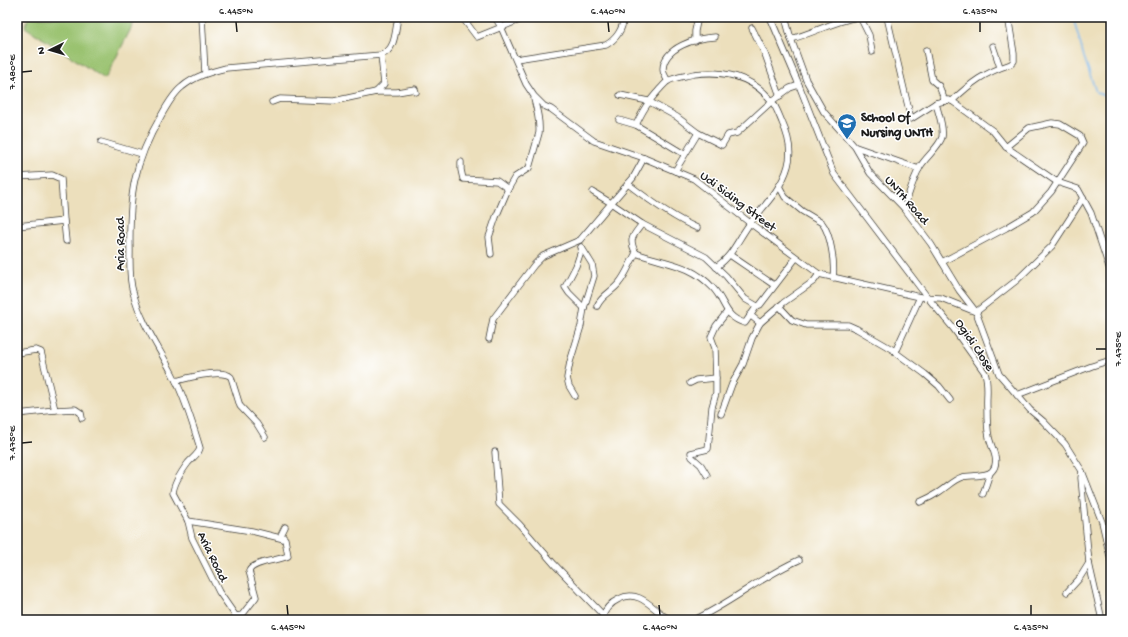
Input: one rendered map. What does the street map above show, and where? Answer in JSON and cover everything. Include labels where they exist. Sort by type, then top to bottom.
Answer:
[{"type":"street","points":[[171,17],[177,17]]},
{"type":"street","points":[[202,17],[205,73]]},
{"type":"street","points":[[376,92],[384,84],[381,55],[385,54],[394,41],[398,17]]},
{"type":"street","points":[[462,17],[477,37],[528,17]]},
{"type":"street","name":"Udi Siding Street","points":[[495,17],[501,27],[526,84],[534,96],[544,106],[551,109],[594,141],[644,158],[694,179],[819,274],[920,297],[941,298],[976,312]]},
{"type":"street","points":[[516,60],[606,45],[616,38],[624,17]]},
{"type":"street","points":[[695,41],[695,31],[698,17]]},
{"type":"street","name":"Ogidi Close","points":[[770,17],[834,174],[961,339],[985,373],[987,379],[989,436],[996,462],[990,473],[983,494]]},
{"type":"street","name":"UNTH Road","points":[[785,17],[791,39],[806,80],[826,114],[855,147],[870,173],[904,208],[923,233],[959,290],[976,312],[999,374],[1030,410],[1065,444],[1082,471],[1102,522],[1111,561]]},
{"type":"street","points":[[791,39],[808,34],[837,21],[859,17],[869,35],[872,52]]},
{"type":"street","points":[[886,17],[911,119],[936,103],[952,101],[993,132],[1006,147],[1056,182],[1078,189],[1091,213],[1111,273]]},
{"type":"street","points":[[952,101],[970,84],[984,75],[1011,64],[1014,61],[1009,22]]},
{"type":"street","points":[[752,28],[765,54],[780,96]]},
{"type":"street","points":[[668,81],[663,70],[665,60],[673,51],[702,38],[714,37]]},
{"type":"street","points":[[993,46],[1000,68]]},
{"type":"street","points":[[926,50],[932,80],[939,86],[945,101]]},
{"type":"street","name":"Aria Road","points":[[285,539],[288,556],[250,568],[256,597],[242,615],[235,615],[222,597],[192,538],[188,521],[174,496],[173,490],[185,468],[198,453],[200,448],[176,380],[144,322],[132,287],[130,272],[130,206],[133,183],[142,154],[152,131],[180,89],[195,77],[226,68],[381,55]]},
{"type":"street","points":[[636,125],[648,101],[668,81],[699,74],[728,75],[742,78],[751,82],[772,101],[785,127],[788,139],[788,166],[785,176],[762,210],[750,223],[725,262],[716,267]]},
{"type":"street","points":[[620,95],[648,101],[677,116],[698,133],[722,145],[728,135],[737,133],[772,101],[790,88],[799,85]]},
{"type":"street","points":[[272,102],[280,99],[334,101],[376,92],[415,89],[416,92]]},
{"type":"street","points":[[491,254],[489,237],[508,189],[515,178],[529,168],[539,133],[540,127],[534,96]]},
{"type":"street","points":[[904,208],[919,169],[942,137],[942,126],[936,103]]},
{"type":"street","points":[[619,120],[636,125],[684,154]]},
{"type":"street","points":[[942,262],[1033,212],[1050,192],[1083,143],[1080,136],[1060,124],[1052,123],[1028,128],[1006,147]]},
{"type":"street","points":[[675,171],[698,133]]},
{"type":"street","points":[[101,142],[142,154]]},
{"type":"street","points":[[855,147],[919,169]]},
{"type":"street","points":[[489,339],[493,319],[534,265],[543,256],[578,242],[633,178],[644,158]]},
{"type":"street","points":[[461,162],[463,179],[497,181],[508,189]]},
{"type":"street","points":[[17,177],[52,175],[61,179],[66,241]]},
{"type":"street","points":[[628,184],[661,209],[681,221],[697,228]]},
{"type":"street","points":[[779,186],[785,197],[802,211],[824,225],[830,242],[834,270],[833,278]]},
{"type":"street","points":[[593,192],[642,224],[706,257],[726,276],[746,299],[757,306]]},
{"type":"street","points":[[976,312],[1017,280],[1052,246],[1083,198]]},
{"type":"street","points":[[17,226],[64,221]]},
{"type":"street","points":[[642,224],[632,240],[631,245],[636,253],[648,258],[677,264],[697,273],[716,292],[724,303],[727,312],[736,319],[745,323],[796,258]]},
{"type":"street","points":[[575,396],[569,386],[567,378],[570,362],[581,326],[584,308],[592,286],[595,272],[588,257],[578,242]]},
{"type":"street","points":[[582,248],[576,266],[565,287],[584,308]]},
{"type":"street","points":[[598,306],[604,296],[619,283],[636,253]]},
{"type":"street","points":[[730,255],[774,285]]},
{"type":"street","points":[[721,414],[732,384],[743,364],[752,338],[760,323],[807,286],[819,274]]},
{"type":"street","points":[[895,351],[920,297]]},
{"type":"street","points":[[780,306],[792,320],[806,325],[848,325],[857,328],[895,351],[925,374],[939,386],[950,400]]},
{"type":"street","points":[[707,475],[701,465],[692,457],[691,453],[708,449],[712,407],[716,393],[715,348],[712,337],[716,326],[727,312]]},
{"type":"street","points":[[750,316],[760,323]]},
{"type":"street","points":[[17,354],[36,350],[41,352],[55,410]]},
{"type":"street","points":[[1017,395],[1111,360]]},
{"type":"street","points":[[176,380],[222,373],[228,375],[231,377],[240,406],[257,424],[265,437]]},
{"type":"street","points":[[690,383],[696,380],[716,378]]},
{"type":"street","points":[[17,414],[75,409],[80,413],[82,418]]},
{"type":"street","points":[[495,452],[500,504],[602,617],[610,605],[626,595],[632,595],[641,599],[670,620]]},
{"type":"street","points":[[1082,471],[1081,478],[1089,563],[1102,620]]},
{"type":"street","points":[[920,502],[934,496],[957,479],[990,473]]},
{"type":"street","points":[[188,521],[252,531],[285,539]]},
{"type":"street","points":[[285,527],[281,534],[285,539]]},
{"type":"street","points":[[694,620],[732,599],[784,566],[799,560]]},
{"type":"street","points":[[1067,592],[1079,579],[1089,563]]},
{"type":"green space","points":[[29,17],[137,17],[105,79],[25,27]]},
{"type":"waterway","points":[[1073,17],[1084,57],[1096,92],[1111,99]]},
{"type":"waterway","points":[[1111,156],[1107,160],[1111,167]]},
{"type":"place","name":"School Of Nursing UNTH","points":[[847,140]]}]
